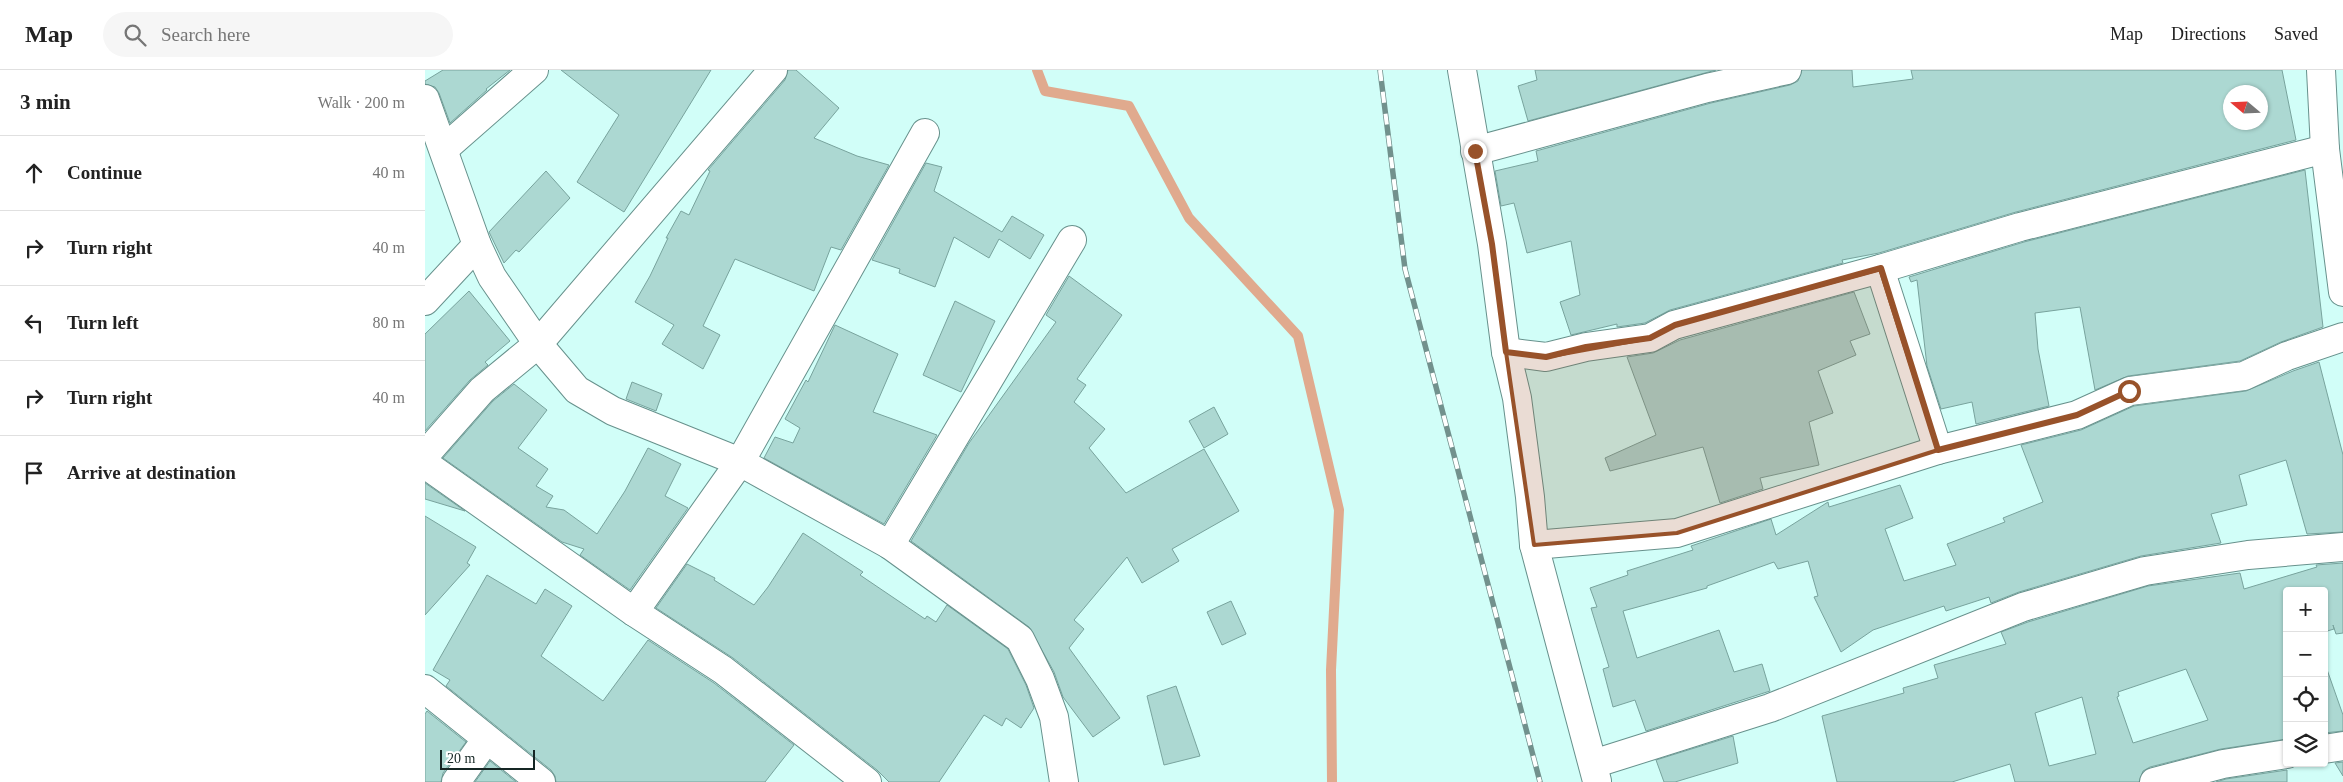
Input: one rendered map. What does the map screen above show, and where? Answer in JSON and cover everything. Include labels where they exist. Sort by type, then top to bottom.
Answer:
[{"type":"street","points":[[444,149],[534,70]]},
{"type":"street","points":[[425,455],[481,390],[538,344],[773,70]]},
{"type":"street","points":[[1462,70],[1492,244],[1506,352],[1517,398],[1530,497],[1534,545],[1595,773],[1770,708],[2023,607],[2145,571],[2248,555],[2343,547]]},
{"type":"street","points":[[1475,151],[1707,88],[1787,70]]},
{"type":"street","points":[[2321,70],[2325,149],[2343,292]]},
{"type":"street","points":[[425,99],[477,245],[492,277],[538,344],[577,390],[613,411],[739,462],[890,545],[1020,639],[1040,679],[1054,717],[1064,782]]},
{"type":"street","points":[[634,612],[739,462],[925,133]]},
{"type":"street","points":[[1506,352],[1546,357],[1586,347],[1650,338],[1675,325],[2020,227],[2325,149]]},
{"type":"street","points":[[890,545],[1072,240]]},
{"type":"street","points":[[428,292],[477,245]]},
{"type":"street","points":[[1881,268],[1938,450]]},
{"type":"street","points":[[1534,545],[1677,534],[1938,450],[2077,415],[2129,391],[2244,376],[2287,356],[2343,337]]},
{"type":"street","points":[[425,464],[634,612],[723,670],[867,782]]},
{"type":"street","points":[[425,689],[486,740],[541,782]]},
{"type":"street","points":[[455,782],[486,740]]},
{"type":"street","points":[[2328,748],[2343,746]]},
{"type":"street","points":[[2154,782],[2223,764],[2283,755]]},
{"type":"highlighted area","points":[[1880,269],[1938,450],[1677,533],[1534,545],[1506,352],[1546,357],[1650,338],[1674,325]]},
{"type":"building","points":[[443,70],[510,70],[486,89],[450,123],[439,93],[435,87],[425,84],[425,81]]},
{"type":"building","points":[[561,70],[711,70],[624,212],[577,182],[619,115]]},
{"type":"building","points":[[788,70],[796,70],[839,108],[814,138],[857,156],[889,165],[841,250],[831,247],[814,291],[735,259],[703,326],[720,335],[703,369],[662,344],[674,325],[635,302],[650,276],[668,238],[666,238],[681,211],[689,215],[710,171],[708,170],[785,80]]},
{"type":"building","points":[[1535,70],[1716,70],[1528,121],[1518,86],[1537,80]]},
{"type":"building","points":[[1802,70],[1852,70],[1853,87],[1913,79],[1911,70],[2282,70],[2296,140],[2016,212],[1879,253],[1842,260],[1843,263],[1670,310],[1645,323],[1617,327],[1617,324],[1571,335],[1560,302],[1580,295],[1571,241],[1527,253],[1514,203],[1501,206],[1495,171],[1538,161],[1536,151],[1711,103],[1790,85],[1798,81]]},
{"type":"building","points":[[926,163],[942,167],[934,191],[1002,232],[1012,216],[1044,235],[1030,259],[999,239],[989,258],[954,237],[935,287],[899,273],[900,269],[872,260]]},
{"type":"building","points":[[2305,170],[2323,327],[2281,342],[2240,361],[2128,376],[2095,390],[2080,307],[2035,313],[2038,349],[2049,406],[1976,424],[1972,402],[1941,409],[1927,366],[1917,280],[1911,282],[1909,277],[2024,242]]},
{"type":"building","points":[[546,171],[570,198],[519,252],[516,250],[504,263],[489,232]]},
{"type":"building","points":[[1069,276],[1122,315],[1077,379],[1086,385],[1074,402],[1105,429],[1089,448],[1126,493],[1204,449],[1239,511],[1172,549],[1179,561],[1142,583],[1127,557],[1074,620],[1084,629],[1069,648],[1120,718],[1093,737],[1063,697],[1054,672],[1029,627],[911,541],[969,443],[1056,322],[1046,315]]},
{"type":"building","points":[[469,291],[510,341],[485,362],[488,365],[470,380],[425,431],[425,334]]},
{"type":"building","points":[[1854,292],[1870,334],[1850,341],[1856,355],[1818,371],[1833,413],[1809,422],[1819,465],[1760,478],[1763,489],[1720,503],[1703,447],[1610,471],[1605,458],[1656,435],[1627,357],[1653,353],[1680,340]]},
{"type":"building","points":[[955,301],[995,321],[961,392],[923,375]]},
{"type":"building","points":[[835,325],[898,354],[873,412],[937,435],[884,524],[764,458],[775,437],[793,443],[800,428],[785,419],[806,380],[808,382]]},
{"type":"building","points":[[2319,362],[2343,455],[2343,532],[2307,534],[2286,460],[2239,475],[2247,505],[2211,514],[2221,543],[2141,556],[2019,592],[1991,603],[1989,597],[1946,611],[1944,606],[1873,630],[1841,652],[1814,597],[1818,596],[1808,561],[1778,569],[1774,562],[1707,586],[1707,588],[1623,611],[1637,658],[1719,630],[1734,672],[1762,664],[1770,691],[1646,731],[1635,700],[1613,707],[1603,669],[1609,667],[1591,608],[1597,607],[1590,588],[1628,575],[1627,571],[1693,550],[1691,546],[1771,519],[1776,535],[1828,502],[1829,507],[1900,485],[1913,518],[1885,529],[1904,581],[1956,565],[1947,544],[2005,522],[2003,518],[2043,502],[2021,445],[2081,430],[2134,406],[2246,391]]},
{"type":"building","points":[[632,382],[662,394],[656,411],[626,399]]},
{"type":"building","points":[[514,384],[547,410],[518,448],[548,469],[536,486],[553,496],[546,507],[564,510],[597,534],[625,491],[648,448],[681,464],[665,496],[688,508],[630,590],[580,555],[584,549],[562,542],[443,458],[493,401]]},
{"type":"building","points":[[1214,407],[1228,434],[1204,448],[1189,421]]},
{"type":"building","points":[[425,483],[465,511],[425,499]]},
{"type":"building","points":[[425,516],[476,547],[467,563],[470,565],[425,615]]},
{"type":"building","points":[[803,533],[863,572],[860,575],[925,619],[927,616],[936,622],[947,605],[1008,649],[1026,685],[1034,708],[1021,728],[1006,718],[1002,726],[984,715],[939,782],[889,782],[877,770],[733,658],[656,608],[687,564],[715,578],[714,580],[754,605]]},
{"type":"building","points":[[2343,563],[2343,633],[2336,634],[2333,625],[2334,629],[2328,631],[2328,587],[2283,587],[2283,740],[2221,749],[2150,767],[2143,771],[2139,782],[2015,782],[2010,764],[1952,782],[1837,782],[1822,716],[1904,693],[1903,688],[1938,678],[1934,665],[2006,644],[2001,632],[2148,586],[2240,573],[2244,589],[2317,567],[2316,565]],"holes":[[[2186,669],[2208,720],[2133,743],[2117,697],[2119,696],[2118,692]],[[2082,697],[2096,754],[2049,766],[2035,713]]]},
{"type":"building","points":[[487,575],[536,604],[545,589],[572,606],[541,656],[603,701],[648,640],[714,683],[794,745],[765,782],[556,782],[551,770],[446,686],[450,680],[433,670]]},
{"type":"building","points":[[1231,601],[1246,634],[1222,645],[1207,612]]},
{"type":"building","points":[[2328,672],[2343,715],[2343,731],[2328,733]]},
{"type":"building","points":[[1176,686],[1200,756],[1164,765],[1147,696]]},
{"type":"building","points":[[427,711],[466,742],[443,773],[441,782],[425,782],[425,714]]},
{"type":"building","points":[[1733,736],[1738,763],[1675,782],[1664,782],[1656,760]]},
{"type":"building","points":[[490,761],[516,782],[475,782]]},
{"type":"building","points":[[2343,762],[2343,776],[2335,763]]},
{"type":"building","points":[[2287,770],[2287,782],[2216,782],[2226,779]]},
{"type":"waterway","points":[[1037,70],[1045,91],[1129,106],[1189,218],[1298,336],[1339,510],[1331,670],[1332,782]]},
{"type":"railway","points":[[1380,70],[1405,269],[1540,782]]},
{"type":"route","points":[[1475,151],[1492,244],[1506,352],[1546,357],[1586,347],[1650,338],[1675,325],[1881,268],[1938,450],[2077,415],[2129,391]]}]
